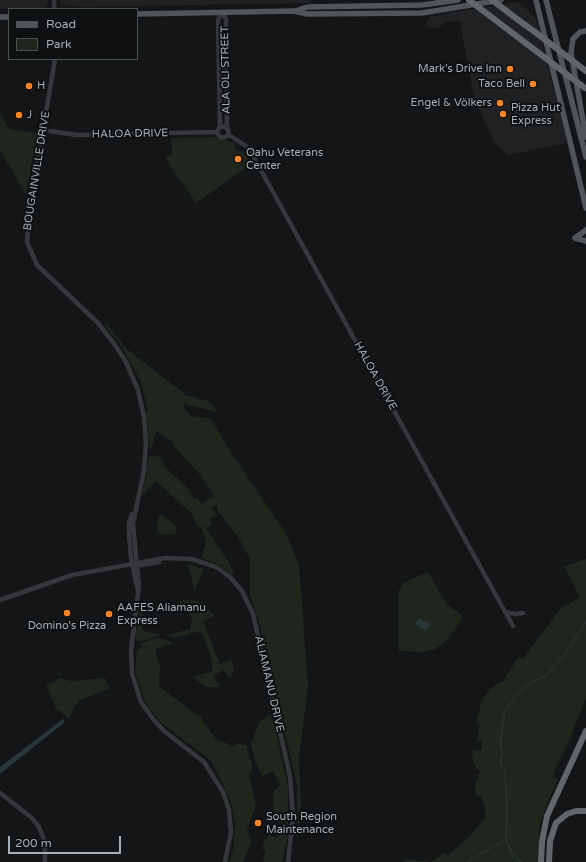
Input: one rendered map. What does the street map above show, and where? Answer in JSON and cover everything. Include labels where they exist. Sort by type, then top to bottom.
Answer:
[{"type":"highway","points":[[468,0],[586,88]]},
{"type":"highway","points":[[492,0],[586,70]]},
{"type":"highway","points":[[535,32],[586,66]]},
{"type":"highway","points":[[541,862],[542,842],[547,816],[586,731]]},
{"type":"highway","points":[[549,862],[550,841],[556,823],[563,816],[571,812],[586,811]]},
{"type":"main road","points":[[294,11],[307,7],[422,5],[458,0]]},
{"type":"main road","points":[[138,14],[294,11],[307,14],[422,13],[501,0]]},
{"type":"main road","points":[[536,0],[586,208]]},
{"type":"main road","points":[[546,0],[586,158]]},
{"type":"main road","points":[[586,31],[580,32],[573,39],[571,53],[586,137]]},
{"type":"main road","points":[[586,230],[575,238],[586,241]]},
{"type":"street","name":"ALA OLI STREET","points":[[219,130],[218,20],[222,13]]},
{"type":"street","name":"ALA OLI STREET","points":[[222,13],[226,21],[228,131]]},
{"type":"street","name":"BOUGAINVILLE DRIVE","points":[[56,60],[26,235],[32,256],[41,270],[104,331],[126,362],[138,390],[144,417],[146,443],[144,470],[129,523],[138,590],[131,651],[133,680],[141,702],[153,719],[164,730],[200,757],[218,781],[228,804],[230,821],[230,841],[225,862]]},
{"type":"street","name":"HALOA DRIVE","points":[[44,130],[76,135],[219,130]]},
{"type":"street","points":[[219,130],[228,131],[225,138],[221,138],[219,130]]},
{"type":"street","name":"HALOA DRIVE","points":[[228,131],[246,146],[252,154],[513,626]]},
{"type":"street","name":"ALIAMANU DRIVE","points":[[135,564],[140,561],[192,559],[220,570],[236,583],[250,606],[291,785],[293,823],[288,862]]},
{"type":"street","points":[[0,600],[72,574],[135,564]]},
{"type":"street","points":[[505,612],[515,614],[523,613]]},
{"type":"street","points":[[0,793],[32,818],[39,827],[45,842],[45,862]]},
{"type":"shaded area","points":[[0,0],[48,0],[48,4],[45,8],[0,9]]},
{"type":"shaded area","points":[[60,0],[311,0],[311,3],[80,7],[61,5]]},
{"type":"shaded area","points":[[519,2],[536,18],[567,143],[508,155],[494,142],[473,94],[460,21],[447,22],[437,28],[427,27],[430,16]]},
{"type":"shaded area","points":[[419,618],[430,624],[426,631],[415,624]]},
{"type":"shaded area","points":[[63,719],[65,722],[0,774],[0,767]]},
{"type":"green space","points":[[0,114],[9,129],[38,134],[26,195],[0,150]]},
{"type":"green space","points":[[216,137],[235,143],[235,148],[237,151],[244,151],[251,164],[196,203],[165,158],[172,154],[171,138]]},
{"type":"green space","points":[[105,322],[127,349],[186,395],[208,401],[213,405],[217,412],[184,404],[183,407],[191,416],[211,419],[234,457],[285,532],[299,564],[308,686],[299,757],[301,803],[297,845],[297,785],[258,619],[250,596],[250,559],[239,539],[217,509],[217,504],[212,509],[216,515],[210,519],[213,523],[206,528],[228,561],[234,573],[232,575],[217,564],[202,558],[206,541],[201,527],[198,527],[191,513],[156,481],[142,495],[149,457],[159,456],[166,468],[188,488],[194,499],[197,498],[202,504],[214,496],[203,478],[172,444],[173,442],[160,434],[157,430],[151,449],[149,448],[146,412],[148,411],[140,380],[120,344],[105,326]]},
{"type":"green space","points":[[161,514],[176,526],[177,530],[175,534],[162,535],[158,533],[157,520]]},
{"type":"green space","points":[[586,559],[586,699],[566,748],[554,772],[554,777],[558,780],[540,824],[538,862],[431,862],[445,853],[447,856],[471,835],[485,818],[485,805],[481,797],[476,795],[475,783],[479,778],[479,773],[481,773],[473,763],[472,751],[482,750],[482,741],[477,741],[480,724],[476,723],[482,699],[494,686],[503,681],[519,656],[523,659],[560,609],[580,597],[564,566]]},
{"type":"green space","points":[[188,564],[204,569],[194,592],[193,585]]},
{"type":"green space","points":[[428,572],[446,603],[461,615],[462,619],[445,642],[435,649],[424,652],[399,651],[399,590],[405,582]]},
{"type":"green space","points":[[184,600],[198,601],[204,604],[214,616],[203,621],[220,664],[231,660],[234,670],[230,679],[224,670],[213,676],[220,687],[206,687],[192,677],[211,672],[213,668],[209,651],[202,633],[197,632],[173,638],[166,635],[190,629],[192,620],[189,611],[167,610],[168,606]]},
{"type":"green space","points":[[144,608],[141,627],[144,631],[161,635],[137,641],[135,636],[140,611]]},
{"type":"green space","points":[[158,638],[168,640],[173,643],[155,649],[159,664],[161,665],[159,686],[194,713],[202,717],[203,722],[216,739],[233,746],[236,744],[246,745],[252,764],[252,769],[249,775],[256,806],[247,829],[248,835],[252,840],[243,862],[230,862],[234,844],[235,825],[233,811],[228,795],[216,770],[210,760],[160,722],[148,707],[140,688],[135,671],[137,650],[142,648],[140,643]]},
{"type":"green space","points":[[60,678],[71,681],[105,678],[109,689],[80,700],[73,709],[69,719],[56,708],[46,684],[55,682]]},
{"type":"green space","points":[[269,715],[272,715],[288,786],[288,835],[282,862],[263,862],[266,851],[262,849],[265,840],[269,835],[275,837],[279,836],[282,830],[283,824],[276,821],[274,818],[273,800],[273,792],[280,785],[274,772],[262,776],[255,760],[251,745],[259,722]]},
{"type":"green space","points":[[403,859],[431,862],[404,862]]},
{"type":"waterway","points":[[515,862],[506,841],[507,808],[505,771],[500,763],[503,752],[500,744],[505,711],[516,696],[531,682],[545,677],[564,655],[586,622]]},
{"type":"waterway","points":[[468,862],[505,841]]},
{"type":"waterway","points":[[508,845],[518,860],[522,862]]},
{"type":"place","name":"Mark’s Drive Inn","points":[[510,69]]},
{"type":"place","name":"Taco Bell","points":[[533,84]]},
{"type":"place","name":"H","points":[[29,86]]},
{"type":"place","name":"Engel & Völkers","points":[[500,103]]},
{"type":"place","name":"Pizza Hut Express","points":[[503,114]]},
{"type":"place","name":"J","points":[[19,115]]},
{"type":"place","name":"Oahu Veterans Center","points":[[238,159]]},
{"type":"place","name":"Domino's Pizza","points":[[67,613]]},
{"type":"place","name":"AAFES Aliamanu Express","points":[[109,614]]},
{"type":"place","name":"South Region Maintenance","points":[[258,823]]}]
